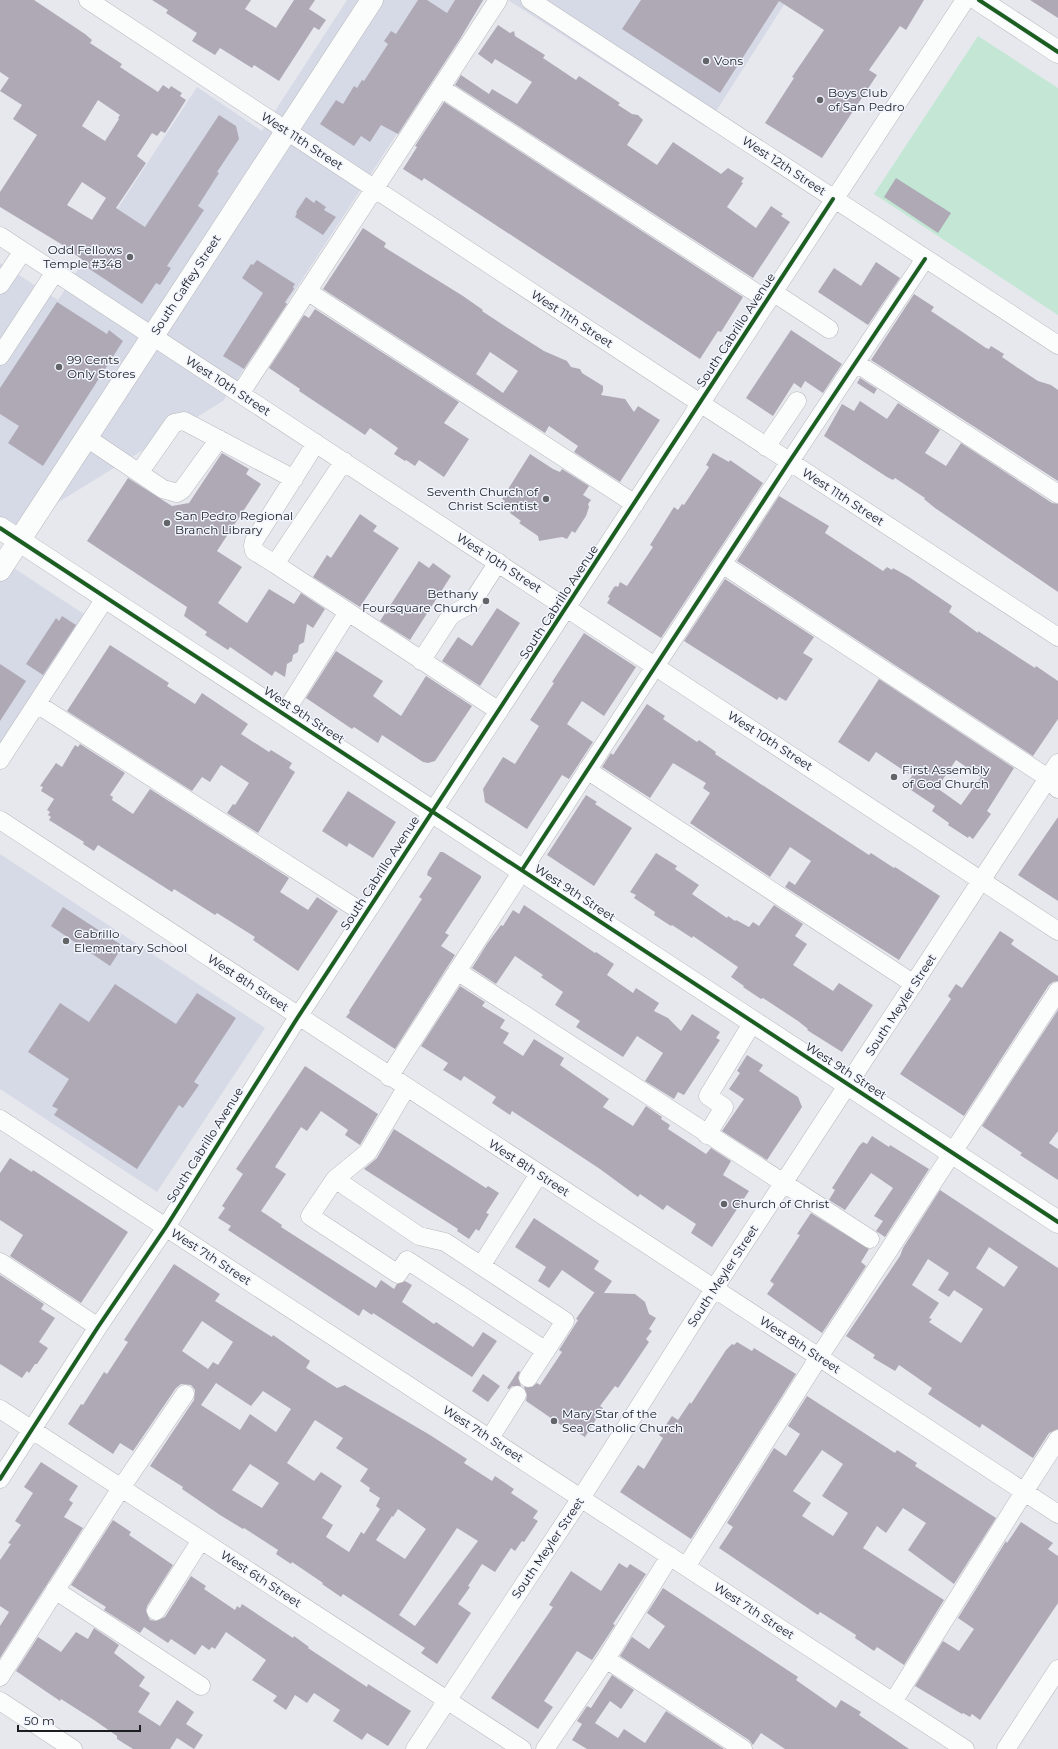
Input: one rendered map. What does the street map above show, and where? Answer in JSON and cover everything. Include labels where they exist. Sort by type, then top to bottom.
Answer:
[{"type":"main road","name":"South Gaffey Street","points":[[0,570],[372,0]]},
{"type":"main road","points":[[979,0],[1058,52]]},
{"type":"main road","name":"West 9th Street","points":[[0,528],[1058,1222]]},
{"type":"street","name":"West 11th Street","points":[[88,0],[700,404],[1058,637]]},
{"type":"street","points":[[240,394],[498,0]]},
{"type":"street","name":"West 12th Street","points":[[530,0],[1058,345]]},
{"type":"street","name":"South Cabrillo Avenue","points":[[0,1479],[98,1328],[166,1227],[298,1017],[432,811],[567,608],[964,0]]},
{"type":"street","points":[[441,88],[770,296],[829,329]]},
{"type":"street","name":"West 10th Street","points":[[0,236],[1058,931]]},
{"type":"street","points":[[0,285],[23,251]]},
{"type":"street","points":[[390,1077],[587,770],[789,462],[925,259]]},
{"type":"street","points":[[0,356],[54,272]]},
{"type":"street","points":[[307,291],[635,504]]},
{"type":"street","points":[[856,363],[1058,494]]},
{"type":"street","points":[[766,447],[797,401]]},
{"type":"street","points":[[139,473],[172,426],[177,422],[184,421],[294,478]]},
{"type":"street","points":[[87,438],[170,492],[180,492],[219,439]]},
{"type":"street","points":[[316,443],[254,540],[252,546],[254,551],[499,711]]},
{"type":"street","points":[[274,564],[344,461]]},
{"type":"street","points":[[421,660],[451,615],[471,604],[498,562]]},
{"type":"street","points":[[722,564],[1053,784]]},
{"type":"street","points":[[0,760],[106,597]]},
{"type":"street","points":[[284,714],[348,612]]},
{"type":"street","points":[[37,704],[365,914]]},
{"type":"street","name":"South Meyler Street","points":[[416,1749],[581,1498],[714,1288],[982,880],[1053,784],[1058,763]]},
{"type":"street","points":[[587,770],[914,984]]},
{"type":"street","name":"West 8th Street","points":[[0,820],[406,1088],[1058,1514]]},
{"type":"street","points":[[457,971],[707,1135],[870,1239]]},
{"type":"street","points":[[686,1567],[819,1357],[1058,991]]},
{"type":"street","points":[[707,1135],[724,1107],[708,1096],[753,1022]]},
{"type":"street","points":[[406,1088],[368,1152],[335,1179],[310,1216],[398,1274],[407,1260],[546,1351]]},
{"type":"street","name":"West 7th Street","points":[[0,1119],[965,1749]]},
{"type":"street","points":[[481,1266],[539,1174]]},
{"type":"street","points":[[335,1179],[419,1236],[445,1242],[565,1321],[528,1378]]},
{"type":"street","points":[[0,1262],[98,1328]]},
{"type":"street","points":[[0,1677],[121,1488],[185,1394]]},
{"type":"street","points":[[490,1438],[517,1395]]},
{"type":"street","name":"West 6th Street","points":[[0,1409],[522,1749]]},
{"type":"street","points":[[893,1702],[1058,1440]]},
{"type":"street","points":[[156,1611],[201,1540]]},
{"type":"street","points":[[545,1749],[606,1659],[670,1556]]},
{"type":"street","points":[[56,1590],[201,1686]]},
{"type":"street","points":[[606,1659],[743,1749]]},
{"type":"street","points":[[1006,1749],[1058,1669]]},
{"type":"street","points":[[0,1701],[73,1749]]},
{"type":"shaded area","points":[[347,0],[484,0],[223,401],[0,538],[0,263],[58,300],[197,87],[262,131]]},
{"type":"shaded area","points":[[508,0],[787,0],[706,127]]},
{"type":"shaded area","points":[[0,559],[90,618],[0,754]]},
{"type":"shaded area","name":"Cabrillo Elementary School","points":[[0,854],[265,1028],[157,1192],[0,1089]]},
{"type":"green space","points":[[978,36],[1058,88],[1058,315],[874,194]]},
{"type":"building","points":[[0,0],[34,0],[85,34],[92,40],[90,43],[122,64],[120,67],[158,92],[163,85],[169,89],[171,86],[182,93],[180,96],[186,100],[165,133],[161,131],[157,136],[152,133],[137,156],[146,163],[116,208],[145,227],[219,115],[236,126],[239,139],[217,172],[219,173],[198,206],[204,210],[167,266],[171,268],[160,285],[156,283],[142,304],[82,264],[84,261],[61,244],[0,207],[0,192],[37,135],[13,119],[22,105],[0,91],[9,78],[0,72]],"holes":[[[98,100],[120,115],[105,141],[82,126]],[[82,182],[106,198],[92,220],[67,205]]]},
{"type":"building","points":[[152,0],[251,0],[245,9],[276,28],[294,0],[315,0],[309,9],[326,20],[319,30],[314,27],[279,81],[254,65],[252,68],[220,48],[215,55],[192,41],[197,33],[166,13],[168,10]]},
{"type":"building","points":[[418,0],[427,0],[447,13],[455,0],[483,0],[460,39],[398,134],[381,125],[370,142],[361,136],[354,146],[320,124],[336,100],[343,104],[354,86],[357,88],[362,80],[364,81],[388,44],[384,41],[391,31],[396,34]]},
{"type":"building","points":[[641,0],[924,0],[906,30],[900,26],[869,70],[877,75],[822,158],[765,123],[794,78],[792,77],[824,30],[779,1],[720,93],[622,29]]},
{"type":"building","points":[[1030,0],[1058,0],[1058,18]]},
{"type":"building","points":[[498,25],[510,33],[514,31],[515,36],[545,55],[543,58],[576,80],[579,76],[620,103],[618,105],[632,114],[638,115],[643,120],[627,145],[657,165],[673,142],[721,174],[728,168],[744,178],[741,182],[743,183],[727,207],[756,228],[771,206],[783,214],[781,216],[790,222],[753,278],[455,85],[461,75],[489,94],[492,89],[517,104],[532,82],[495,59],[492,64],[478,54]]},
{"type":"building","points":[[444,102],[743,297],[721,332],[718,331],[700,359],[424,178],[422,181],[403,169],[417,147],[415,146]]},
{"type":"building","points":[[896,178],[951,213],[938,233],[884,197]]},
{"type":"building","points":[[306,197],[314,203],[316,200],[326,207],[324,210],[336,217],[323,235],[295,217],[296,212]]},
{"type":"building","points":[[363,228],[386,243],[384,247],[463,296],[483,310],[482,311],[514,332],[544,351],[567,361],[571,367],[580,369],[582,373],[603,386],[601,395],[625,399],[634,412],[638,406],[660,420],[620,482],[574,452],[578,446],[549,426],[545,433],[323,289]],"holes":[[[490,352],[518,371],[503,393],[476,374]]]},
{"type":"building","points":[[257,260],[295,284],[293,287],[294,289],[285,302],[287,304],[244,369],[223,356],[263,293],[242,278],[251,264],[253,265]]},
{"type":"building","points":[[876,262],[900,278],[868,325],[818,292],[834,268],[861,286]]},
{"type":"building","points":[[914,294],[934,307],[931,311],[986,348],[989,349],[991,346],[1004,354],[1002,357],[1018,368],[1038,381],[1051,385],[1058,390],[1058,481],[871,360]]},
{"type":"building","points":[[57,302],[107,334],[109,330],[123,341],[43,466],[8,443],[19,426],[0,414],[0,388]]},
{"type":"building","points":[[315,309],[459,402],[444,423],[469,439],[444,477],[419,460],[415,466],[406,460],[405,461],[394,454],[398,448],[370,428],[365,435],[299,391],[300,389],[269,368],[304,315],[309,318]]},
{"type":"building","points":[[791,330],[842,364],[823,393],[805,381],[801,388],[794,383],[773,416],[746,398]]},
{"type":"building","points":[[860,378],[877,389],[874,394],[857,383]]},
{"type":"building","points":[[860,401],[887,419],[898,403],[940,430],[925,453],[946,466],[961,443],[1052,503],[1058,504],[1058,592],[935,508],[924,499],[925,498],[895,478],[893,480],[887,477],[824,436],[842,404],[854,411]]},
{"type":"building","name":"San Pedro Regional Branch Library","points":[[222,453],[249,469],[246,474],[261,484],[217,551],[242,567],[218,603],[247,623],[269,589],[294,604],[301,593],[325,609],[313,628],[307,624],[304,642],[299,645],[298,652],[293,655],[292,661],[287,664],[285,677],[275,671],[272,676],[230,647],[228,650],[205,635],[207,632],[184,616],[187,607],[87,541],[128,478],[172,506],[189,503]]},
{"type":"building","points":[[713,453],[729,462],[730,460],[763,483],[661,638],[607,603],[610,598],[608,597],[614,587],[618,587],[620,582],[627,586],[653,547],[650,545],[674,507],[678,510],[682,504],[684,505],[709,467],[706,465]]},
{"type":"building","name":"Seventh Church of Christ Scientist","points":[[530,454],[553,469],[560,472],[562,469],[589,486],[583,495],[591,500],[588,504],[589,507],[586,516],[575,533],[572,531],[567,539],[562,537],[539,541],[538,536],[519,523],[521,521],[510,513],[511,511],[502,505],[505,501],[502,499]]},
{"type":"building","points":[[779,496],[829,526],[825,533],[883,571],[887,567],[892,570],[893,568],[909,577],[952,606],[949,612],[978,633],[978,631],[1058,681],[1058,719],[1033,756],[737,561]]},
{"type":"building","points":[[360,514],[377,526],[373,531],[399,548],[360,607],[313,577],[327,555],[331,558]]},
{"type":"building","points":[[419,561],[429,568],[433,563],[451,576],[410,640],[380,621]]},
{"type":"building","points":[[725,579],[814,637],[803,653],[813,659],[786,701],[779,697],[777,700],[684,641]]},
{"type":"building","points":[[497,608],[520,623],[480,686],[442,661],[458,637],[472,646]]},
{"type":"building","points":[[62,616],[76,625],[43,675],[26,664],[56,618],[59,621]]},
{"type":"building","points":[[584,633],[636,667],[604,716],[582,701],[567,724],[593,742],[569,779],[562,775],[527,829],[485,802],[483,789],[503,757],[515,764],[539,726],[530,720],[554,683],[552,682]]},
{"type":"building","points":[[110,645],[169,683],[167,686],[195,704],[202,693],[248,724],[241,734],[269,752],[271,750],[292,763],[289,768],[295,772],[258,833],[227,813],[233,804],[235,805],[249,783],[221,765],[210,782],[202,777],[192,791],[67,711]]},
{"type":"building","points":[[336,651],[383,681],[373,696],[401,716],[426,676],[472,706],[435,761],[428,763],[423,762],[382,735],[378,743],[354,727],[352,729],[306,698]]},
{"type":"building","points":[[0,664],[26,681],[0,721]]},
{"type":"building","points":[[879,679],[1014,768],[987,811],[991,814],[973,839],[969,836],[968,838],[948,825],[949,823],[932,811],[935,806],[905,786],[912,776],[876,752],[869,762],[838,742]],"holes":[[[956,760],[981,777],[961,805],[937,788]]]},
{"type":"building","points":[[647,704],[665,716],[663,719],[697,742],[699,740],[716,752],[715,754],[840,836],[869,855],[871,853],[894,868],[895,867],[940,896],[899,960],[785,887],[789,881],[795,885],[811,861],[790,847],[770,877],[690,823],[710,793],[703,788],[706,783],[673,763],[650,798],[602,767],[611,753],[613,755]]},
{"type":"building","points":[[80,744],[125,773],[110,795],[113,797],[112,800],[133,814],[150,789],[289,878],[280,892],[308,910],[317,897],[338,911],[298,971],[253,940],[255,937],[217,913],[215,915],[174,889],[172,892],[98,845],[94,851],[83,844],[84,842],[49,820],[51,817],[48,815],[50,812],[47,810],[54,799],[41,791],[43,787],[40,786],[56,763],[62,767],[75,745],[78,747]]},
{"type":"building","points":[[348,791],[396,822],[373,858],[349,843],[347,847],[322,831]]},
{"type":"building","points":[[586,795],[597,802],[595,804],[632,828],[594,886],[547,855]]},
{"type":"building","points":[[1058,817],[1058,901],[1018,875]]},
{"type":"building","points":[[440,852],[443,852],[481,876],[481,878],[445,933],[449,935],[441,946],[455,955],[395,1049],[346,1017],[422,899],[419,897],[432,878],[427,875],[428,871]]},
{"type":"building","points":[[656,853],[677,866],[675,869],[699,885],[692,894],[727,918],[728,916],[749,927],[753,922],[759,926],[774,905],[803,924],[795,936],[807,944],[793,965],[833,991],[839,983],[873,1005],[842,1052],[807,1030],[808,1029],[798,1021],[763,998],[761,999],[743,987],[744,986],[731,977],[738,967],[693,936],[692,938],[654,915],[655,912],[634,898],[636,895],[630,892]]},
{"type":"building","points":[[524,905],[595,953],[596,952],[614,964],[607,975],[633,993],[636,988],[659,1003],[654,1011],[668,1018],[681,1031],[692,1014],[720,1032],[716,1038],[720,1040],[684,1095],[678,1092],[674,1099],[645,1081],[663,1053],[637,1036],[623,1057],[576,1027],[580,1021],[555,1005],[563,992],[541,977],[543,975],[515,956],[496,984],[472,968],[487,944],[501,925],[503,926],[513,910],[519,914]]},
{"type":"building","points":[[63,907],[123,946],[110,966],[51,926]]},
{"type":"building","points":[[1000,931],[1014,940],[1011,944],[1058,976],[1058,981],[1049,985],[964,1116],[900,1074],[951,999],[948,996],[956,984],[962,988]]},
{"type":"building","points":[[115,984],[176,1024],[197,993],[236,1018],[194,1082],[199,1085],[183,1108],[179,1105],[137,1169],[54,1115],[58,1109],[52,1106],[69,1079],[28,1052],[60,1003],[89,1022]]},
{"type":"building","points":[[460,986],[485,1002],[482,1006],[505,1020],[500,1028],[509,1033],[503,1043],[523,1056],[534,1039],[564,1058],[560,1065],[609,1099],[603,1107],[633,1126],[646,1106],[662,1117],[661,1119],[670,1125],[668,1129],[706,1154],[711,1148],[731,1161],[723,1175],[749,1191],[712,1247],[691,1233],[696,1224],[667,1205],[663,1210],[640,1194],[638,1197],[600,1169],[512,1111],[510,1115],[492,1103],[496,1097],[464,1076],[461,1081],[443,1070],[448,1063],[421,1046]]},
{"type":"building","points":[[1058,1010],[1058,1131],[1049,1143],[1058,1149],[1058,1180],[1020,1155],[1022,1153],[982,1126]]},
{"type":"building","points":[[747,1055],[763,1065],[759,1071],[798,1097],[802,1107],[767,1160],[722,1131],[744,1099],[729,1089],[740,1073],[737,1071]]},
{"type":"building","points":[[305,1066],[378,1114],[360,1145],[345,1135],[348,1130],[321,1111],[307,1131],[301,1127],[275,1167],[286,1174],[261,1211],[282,1225],[281,1227],[376,1288],[381,1280],[394,1289],[397,1284],[405,1281],[412,1285],[402,1302],[434,1324],[436,1322],[473,1347],[483,1332],[497,1341],[472,1377],[373,1313],[372,1315],[363,1309],[359,1316],[228,1230],[231,1226],[218,1218],[225,1208],[222,1206],[243,1174],[236,1169]]},
{"type":"building","points":[[394,1129],[486,1188],[488,1186],[499,1193],[486,1213],[489,1214],[479,1231],[476,1229],[469,1239],[457,1231],[458,1229],[364,1169],[377,1158]]},
{"type":"building","points":[[872,1136],[889,1147],[890,1145],[929,1169],[885,1237],[876,1231],[883,1221],[874,1216],[893,1188],[871,1173],[845,1210],[829,1200],[835,1190],[832,1188],[859,1146],[863,1142],[867,1144]]},
{"type":"building","points":[[10,1158],[32,1172],[33,1170],[128,1232],[81,1303],[10,1256],[23,1235],[0,1220],[0,1173]]},
{"type":"building","points":[[940,1190],[1058,1268],[1058,1429],[1049,1433],[1033,1458],[982,1424],[980,1428],[928,1394],[932,1388],[899,1365],[895,1371],[873,1358],[875,1355],[846,1336],[900,1256],[903,1248]],"holes":[[[989,1247],[1018,1267],[1004,1287],[976,1268]],[[928,1259],[949,1273],[938,1290],[949,1297],[954,1290],[983,1309],[961,1343],[929,1322],[932,1319],[929,1318],[939,1303],[912,1285]]]},
{"type":"building","points":[[811,1213],[869,1249],[861,1262],[866,1266],[822,1333],[767,1294],[774,1284],[770,1281],[800,1235],[797,1234]]},
{"type":"building","points":[[534,1218],[599,1261],[594,1269],[612,1281],[604,1293],[635,1294],[645,1302],[649,1314],[656,1318],[649,1329],[652,1331],[646,1339],[649,1342],[618,1388],[615,1386],[600,1406],[603,1408],[585,1437],[566,1425],[564,1427],[526,1401],[527,1395],[524,1387],[532,1387],[537,1383],[540,1385],[562,1352],[559,1350],[578,1320],[576,1319],[595,1293],[562,1270],[549,1288],[538,1281],[546,1267],[515,1247]]},
{"type":"building","points":[[174,1264],[220,1294],[215,1301],[272,1337],[273,1335],[310,1361],[306,1368],[337,1388],[345,1385],[430,1435],[467,1459],[464,1463],[492,1481],[495,1476],[514,1489],[511,1493],[538,1511],[533,1518],[538,1521],[524,1542],[522,1541],[515,1551],[511,1548],[495,1572],[482,1564],[468,1586],[470,1587],[458,1604],[471,1613],[437,1664],[421,1653],[425,1648],[343,1594],[341,1597],[292,1562],[291,1564],[276,1554],[278,1550],[244,1528],[243,1529],[220,1515],[182,1489],[183,1487],[150,1466],[194,1400],[195,1390],[191,1385],[181,1384],[176,1388],[133,1451],[120,1443],[113,1454],[68,1424],[81,1404],[83,1405],[104,1372],[107,1374],[128,1342],[124,1340]],"holes":[[[202,1321],[233,1342],[218,1365],[213,1362],[208,1369],[182,1351]],[[216,1383],[251,1406],[263,1391],[291,1409],[276,1432],[250,1414],[240,1430],[201,1405]],[[315,1420],[343,1438],[336,1448],[368,1469],[360,1481],[370,1488],[369,1491],[380,1498],[376,1506],[380,1509],[364,1534],[361,1532],[349,1552],[326,1537],[333,1525],[322,1518],[342,1486],[321,1472],[314,1481],[287,1463]],[[250,1464],[279,1483],[262,1508],[232,1490]],[[398,1509],[426,1529],[405,1559],[376,1540],[392,1516],[393,1517]],[[457,1528],[478,1541],[415,1626],[399,1615]]]},
{"type":"building","points":[[0,1275],[44,1304],[41,1309],[55,1318],[39,1342],[48,1348],[37,1364],[35,1364],[29,1373],[27,1371],[22,1378],[0,1364]]},
{"type":"building","points":[[737,1342],[752,1351],[754,1348],[796,1374],[691,1539],[620,1492],[638,1465],[644,1469],[663,1438],[659,1435],[672,1416],[678,1420],[690,1402],[691,1404],[726,1350],[732,1344],[734,1345]]},
{"type":"building","points":[[518,1371],[520,1372],[518,1378],[521,1386],[512,1386],[509,1389],[507,1388]]},
{"type":"building","points":[[483,1374],[500,1386],[488,1402],[472,1391]]},
{"type":"building","points":[[807,1396],[895,1453],[897,1450],[917,1463],[915,1466],[996,1518],[954,1584],[908,1550],[926,1523],[903,1508],[886,1533],[877,1526],[863,1548],[944,1600],[904,1665],[877,1647],[874,1651],[855,1638],[856,1635],[820,1612],[818,1615],[719,1548],[733,1527],[727,1523],[774,1448],[786,1456],[800,1434],[788,1426]],"holes":[[[822,1450],[843,1464],[822,1496],[848,1513],[833,1536],[802,1516],[811,1503],[793,1491]]]},
{"type":"building","points":[[41,1462],[78,1486],[69,1500],[73,1503],[64,1517],[83,1528],[0,1658],[0,1626],[9,1612],[0,1606],[0,1560],[11,1544],[8,1543],[21,1525],[15,1521],[33,1493],[24,1487]]},
{"type":"building","points":[[113,1520],[131,1532],[129,1535],[173,1565],[147,1606],[146,1611],[150,1620],[156,1621],[165,1617],[191,1576],[206,1586],[204,1589],[235,1610],[237,1606],[240,1608],[242,1604],[293,1638],[294,1636],[309,1647],[308,1648],[367,1687],[368,1684],[411,1711],[388,1746],[367,1733],[362,1740],[333,1721],[340,1710],[314,1693],[307,1703],[295,1695],[286,1710],[273,1701],[277,1696],[252,1680],[266,1660],[226,1632],[215,1649],[212,1647],[209,1650],[202,1645],[195,1655],[171,1639],[168,1643],[144,1627],[140,1633],[104,1610],[106,1607],[71,1585]]},
{"type":"building","points":[[1021,1522],[1053,1543],[1048,1549],[1058,1556],[1058,1603],[980,1720],[972,1714],[970,1717],[963,1713],[962,1714],[915,1686],[943,1641],[959,1651],[974,1629],[958,1618],[1006,1541],[1007,1543]]},
{"type":"building","points":[[619,1563],[627,1568],[630,1564],[646,1574],[613,1624],[615,1625],[592,1660],[577,1651],[544,1701],[553,1707],[538,1729],[491,1698],[553,1607],[549,1605],[571,1571],[601,1591]]},
{"type":"building","points":[[663,1588],[798,1677],[796,1680],[836,1708],[841,1700],[861,1712],[859,1715],[909,1749],[785,1749],[761,1733],[753,1745],[749,1740],[620,1656],[632,1637],[649,1649],[665,1626],[647,1613]]},
{"type":"building","points":[[94,1628],[119,1645],[114,1653],[145,1677],[139,1686],[150,1693],[138,1712],[160,1726],[177,1700],[194,1712],[186,1724],[203,1735],[194,1749],[177,1738],[170,1749],[133,1749],[117,1739],[117,1736],[94,1720],[61,1699],[60,1701],[16,1671],[38,1637],[61,1652],[76,1632],[88,1639]]},
{"type":"building","points":[[612,1675],[634,1690],[621,1709],[610,1701],[595,1723],[618,1738],[624,1729],[645,1743],[666,1711],[724,1749],[587,1749],[572,1740],[582,1724],[577,1721],[587,1706],[591,1708]]},
{"type":"cycle path","points":[[979,0],[1058,52]]},
{"type":"cycle path","points":[[0,1479],[98,1327],[166,1227],[298,1017],[833,199]]},
{"type":"cycle path","points":[[522,870],[789,462],[925,259]]},
{"type":"cycle path","points":[[0,528],[1058,1222]]},
{"type":"place","name":"Vons","points":[[706,61]]},
{"type":"place","name":"Boys Club of San Pedro","points":[[820,100]]},
{"type":"place","name":"Odd Fellows Temple #348","points":[[130,257]]},
{"type":"place","name":"99 Cents Only Stores","points":[[59,367]]},
{"type":"place","name":"Seventh Church of Christ Scientist","points":[[546,499]]},
{"type":"place","name":"San Pedro Regional Branch Library","points":[[167,523]]},
{"type":"place","name":"Bethany Foursquare Church","points":[[486,601]]},
{"type":"place","name":"First Assembly of God Church","points":[[894,777]]},
{"type":"place","name":"Cabrillo Elementary School","points":[[66,941]]},
{"type":"place","name":"Church of Christ","points":[[724,1204]]},
{"type":"place","name":"Mary Star of the Sea Catholic Church","points":[[554,1421]]}]
